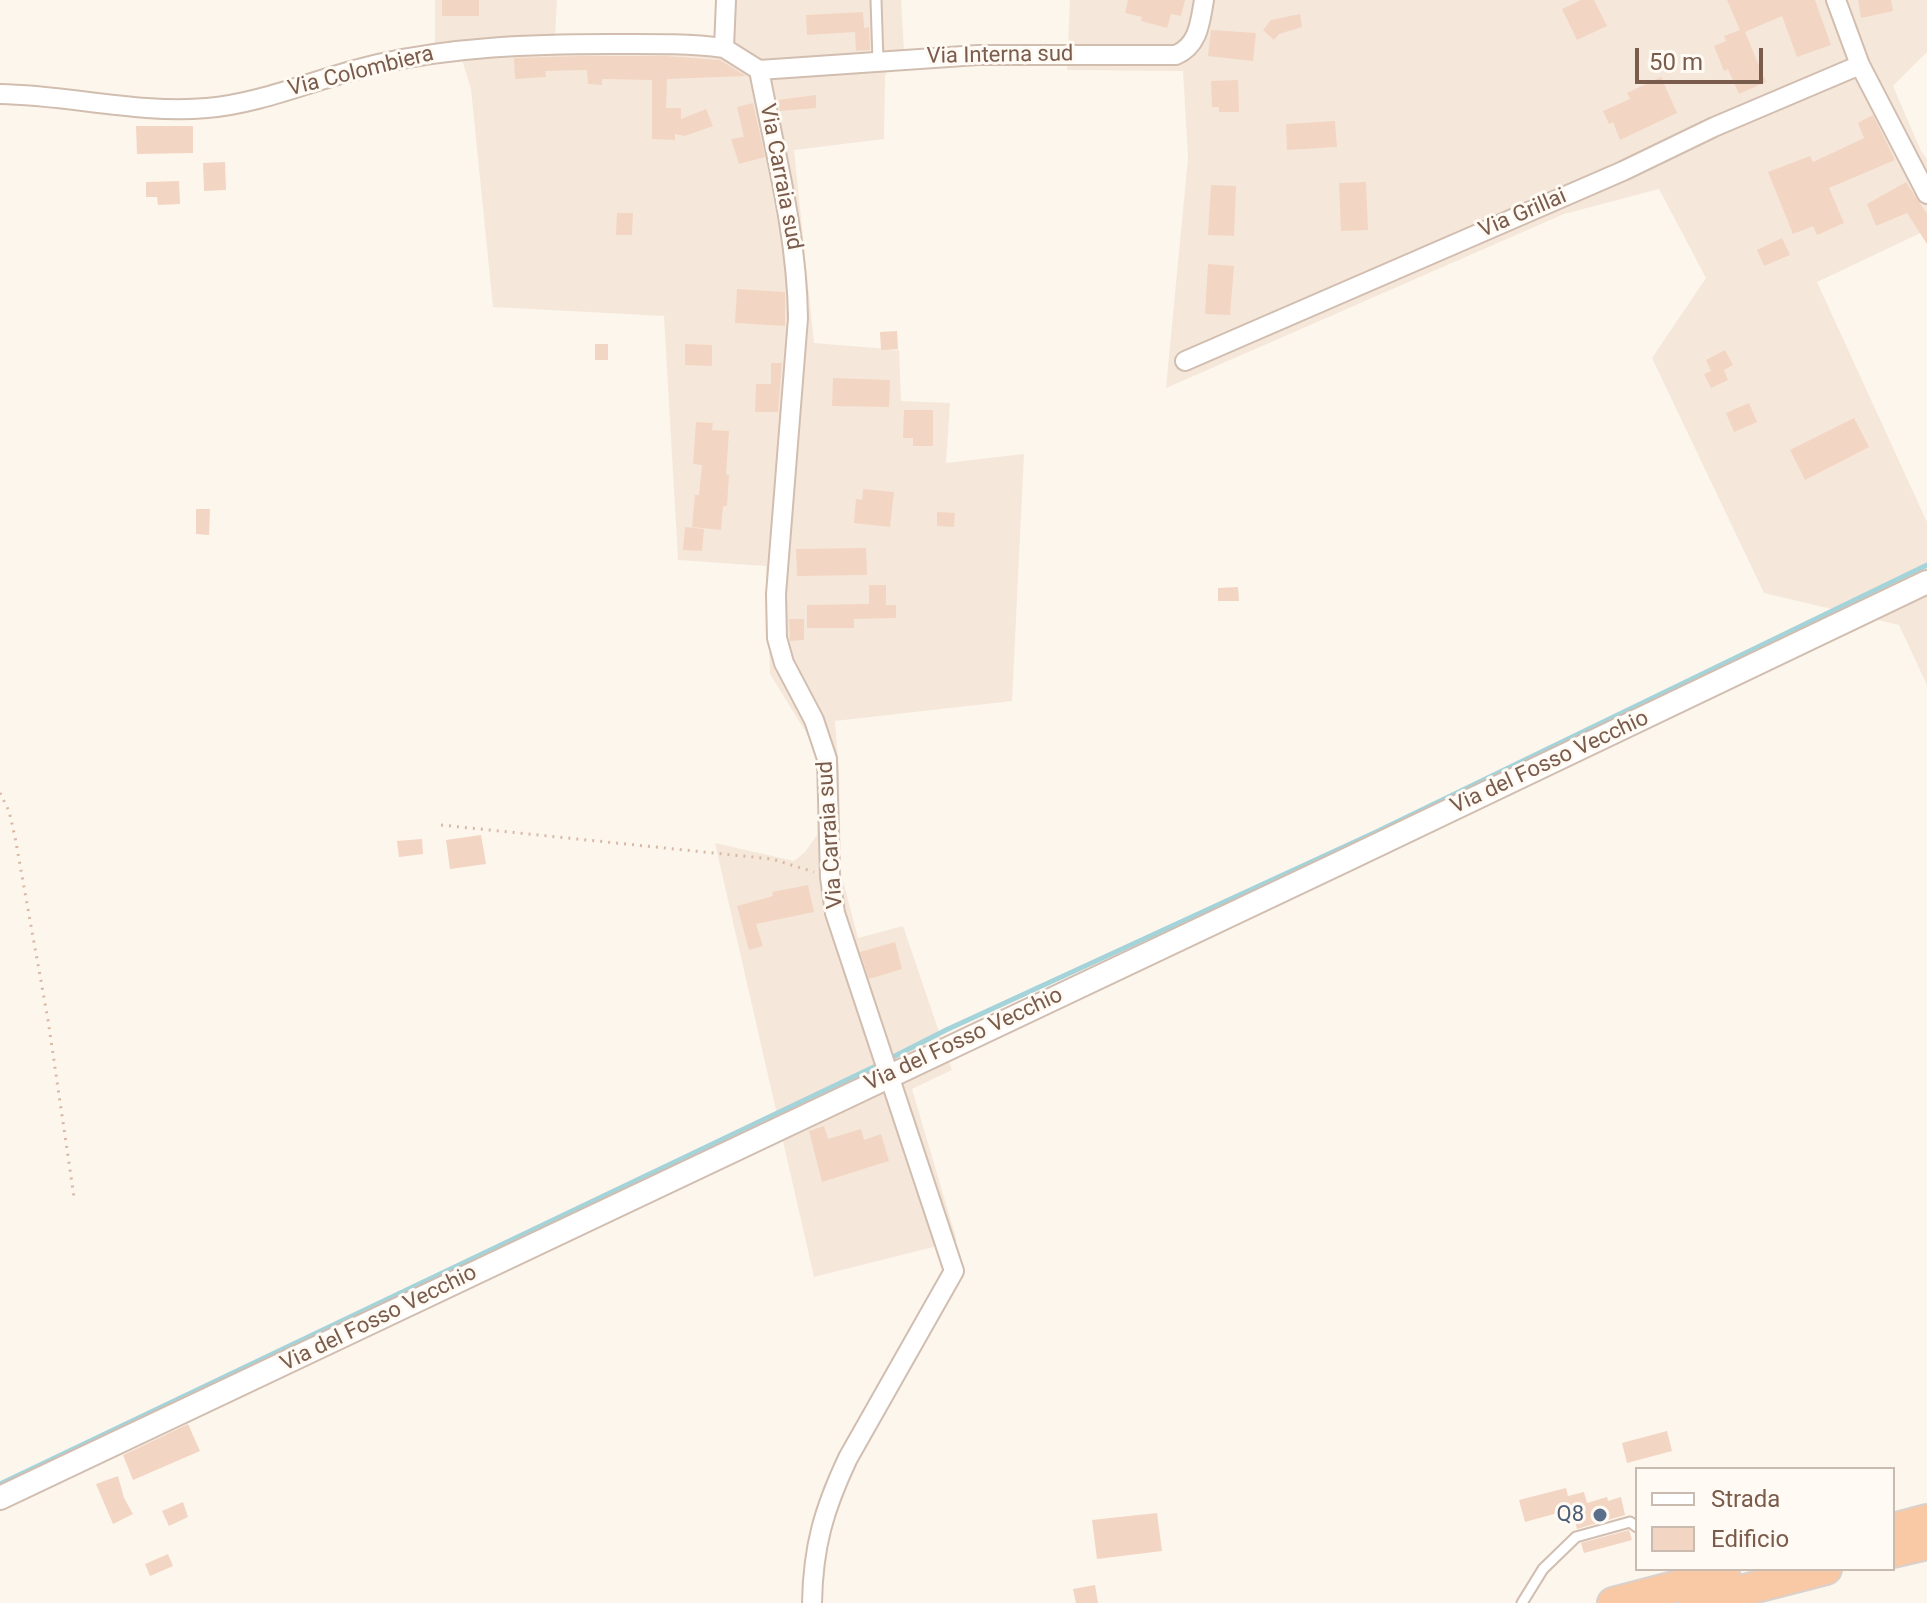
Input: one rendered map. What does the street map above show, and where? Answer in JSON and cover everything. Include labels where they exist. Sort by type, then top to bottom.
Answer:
[{"type":"highway","points":[[1895,1534],[1927,1520]]},
{"type":"highway","points":[[1895,1534],[1927,1544]]},
{"type":"highway","points":[[1613,1603],[1734,1571]]},
{"type":"highway","points":[[1694,1603],[1818,1571]]},
{"type":"street","points":[[726,0],[724,48],[759,70]]},
{"type":"street","name":"Via Interna sud","points":[[759,70],[978,55],[1176,55],[1196,36],[1204,0]]},
{"type":"street","points":[[1836,0],[1860,65],[1927,194]]},
{"type":"street","name":"Via Colombiera","points":[[0,94],[74,98],[149,108],[206,108],[245,102],[373,65],[459,50],[565,44],[662,44],[724,48]]},
{"type":"street","name":"Via Grillai","points":[[1185,361],[1860,65]]},
{"type":"street","name":"Via Carraia sud","points":[[759,70],[793,236],[798,282],[798,318],[776,594],[777,638],[784,663],[825,748],[830,877],[835,913],[954,1271],[833,1489],[815,1548],[812,1603]]},
{"type":"street","name":"Via del Fosso Vecchio","points":[[0,1498],[886,1066],[1927,582]]},
{"type":"lane","points":[[876,0],[878,61]]},
{"type":"lane","points":[[1522,1603],[1543,1569],[1576,1537],[1630,1522],[1635,1526]]},
{"type":"path","points":[[0,793],[9,811],[15,837],[48,1020],[74,1197]]},
{"type":"path","points":[[441,825],[772,859],[830,877]]},
{"type":"shaded area","points":[[435,0],[557,0],[555,36],[717,39],[720,0],[901,0],[904,51],[885,75],[884,139],[794,150],[814,343],[899,350],[901,401],[950,403],[946,463],[1024,454],[1012,701],[835,721],[841,873],[858,938],[903,926],[952,1070],[912,1089],[957,1241],[814,1277],[715,843],[794,861],[817,835],[820,755],[770,674],[766,566],[678,560],[664,316],[493,307],[471,89],[459,50],[435,44]]},
{"type":"shaded area","points":[[1070,0],[1927,0],[1927,52],[1893,86],[1927,159],[1927,230],[1817,282],[1927,522],[1927,685],[1899,625],[1764,593],[1652,358],[1706,278],[1659,189],[1564,214],[1166,388],[1188,158],[1183,71],[1067,70]]},
{"type":"building","points":[[442,0],[479,0],[479,16],[442,16]]},
{"type":"building","points":[[1128,0],[1185,0],[1181,16],[1171,14],[1167,28],[1125,13]]},
{"type":"building","points":[[1581,0],[1594,0],[1607,26],[1577,40],[1562,9]]},
{"type":"building","points":[[1727,0],[1815,0],[1831,45],[1797,57],[1782,16],[1745,32],[1766,82],[1739,94],[1728,69],[1724,71],[1714,46],[1726,41],[1724,36],[1740,30]]},
{"type":"building","points":[[1858,0],[1891,0],[1893,11],[1861,18]]},
{"type":"building","points":[[863,12],[864,28],[869,27],[870,50],[856,51],[855,32],[807,35],[806,15]]},
{"type":"building","points":[[1300,14],[1302,27],[1279,34],[1274,40],[1263,30],[1271,20]]},
{"type":"building","points":[[1211,30],[1256,33],[1253,61],[1208,56]]},
{"type":"building","points":[[666,56],[720,60],[746,76],[667,79],[666,108],[681,108],[681,119],[706,109],[713,126],[685,136],[675,134],[675,140],[652,139],[652,80],[602,79],[602,85],[588,84],[587,70],[545,71],[546,77],[515,79],[514,58]]},
{"type":"building","points":[[1661,77],[1677,113],[1620,140],[1613,122],[1609,124],[1603,111],[1630,99],[1627,93]]},
{"type":"building","points":[[1238,80],[1239,112],[1219,112],[1219,107],[1212,107],[1211,81]]},
{"type":"building","points":[[816,95],[816,108],[780,111],[777,100]]},
{"type":"building","points":[[753,103],[765,157],[739,164],[731,139],[744,137],[737,107]]},
{"type":"building","points":[[1873,115],[1895,160],[1829,188],[1844,223],[1817,235],[1813,226],[1793,234],[1768,172],[1810,156],[1813,162],[1864,138],[1858,123]]},
{"type":"building","points":[[1335,121],[1337,147],[1287,150],[1286,124]]},
{"type":"building","points":[[136,126],[193,126],[193,153],[137,154]]},
{"type":"building","points":[[225,162],[226,190],[204,191],[203,163]]},
{"type":"building","points":[[179,181],[180,204],[158,205],[157,197],[146,197],[146,182]]},
{"type":"building","points":[[1366,182],[1368,230],[1341,231],[1339,183]]},
{"type":"building","points":[[1906,182],[1927,214],[1927,244],[1907,213],[1876,226],[1867,204]]},
{"type":"building","points":[[1211,185],[1236,186],[1234,236],[1208,235]]},
{"type":"building","points":[[617,213],[633,213],[632,235],[616,235]]},
{"type":"building","points":[[1782,238],[1790,255],[1764,266],[1757,250]]},
{"type":"building","points":[[1208,264],[1234,266],[1230,315],[1205,314]]},
{"type":"building","points":[[737,289],[785,292],[785,326],[735,323]]},
{"type":"building","points":[[897,331],[898,349],[881,350],[880,332]]},
{"type":"building","points":[[595,344],[608,344],[608,360],[595,360]]},
{"type":"building","points":[[685,344],[712,345],[712,366],[685,365]]},
{"type":"building","points":[[1725,350],[1733,365],[1724,370],[1728,380],[1711,388],[1704,374],[1711,371],[1706,360]]},
{"type":"building","points":[[771,363],[782,363],[778,412],[755,412],[756,384],[771,384]]},
{"type":"building","points":[[833,378],[890,380],[889,407],[832,406]]},
{"type":"building","points":[[1749,403],[1757,422],[1734,432],[1726,413]]},
{"type":"building","points":[[904,410],[933,410],[933,446],[913,446],[913,438],[903,438]]},
{"type":"building","points":[[1854,418],[1869,447],[1805,480],[1790,450]]},
{"type":"building","points":[[696,422],[713,423],[712,430],[729,431],[727,506],[723,506],[721,530],[692,527],[702,465],[693,464]]},
{"type":"building","points":[[863,489],[894,492],[890,527],[854,523],[856,499],[862,500]]},
{"type":"building","points":[[196,509],[210,509],[209,535],[196,534]]},
{"type":"building","points":[[937,512],[955,513],[954,527],[937,526]]},
{"type":"building","points":[[685,527],[704,529],[702,551],[683,550]]},
{"type":"building","points":[[866,548],[867,575],[797,576],[796,549]]},
{"type":"building","points":[[869,585],[886,585],[886,605],[896,605],[896,618],[854,619],[854,628],[807,628],[807,605],[869,604]]},
{"type":"building","points":[[1238,587],[1239,601],[1218,601],[1218,588]]},
{"type":"building","points":[[789,619],[804,619],[804,640],[790,641]]},
{"type":"building","points":[[481,835],[486,864],[450,869],[446,840]]},
{"type":"building","points":[[422,839],[423,854],[399,857],[397,841]]},
{"type":"building","points":[[808,885],[814,912],[756,924],[763,946],[749,950],[737,906],[773,896],[772,892]]},
{"type":"building","points":[[895,942],[902,969],[869,979],[860,952]]},
{"type":"building","points":[[824,1126],[828,1139],[861,1129],[864,1140],[881,1134],[889,1161],[822,1182],[809,1131]]},
{"type":"building","points":[[188,1424],[200,1451],[133,1480],[123,1455]]},
{"type":"building","points":[[1667,1431],[1672,1451],[1627,1463],[1622,1443]]},
{"type":"building","points":[[118,1476],[124,1498],[133,1514],[113,1524],[96,1484]]},
{"type":"building","points":[[1566,1488],[1568,1496],[1584,1492],[1587,1503],[1607,1497],[1608,1501],[1621,1497],[1625,1515],[1577,1529],[1572,1509],[1525,1522],[1519,1500]]},
{"type":"building","points":[[183,1502],[188,1517],[169,1526],[162,1511]]},
{"type":"building","points":[[1157,1513],[1162,1551],[1097,1559],[1092,1520]]},
{"type":"building","points":[[1629,1530],[1632,1540],[1584,1553],[1581,1543]]},
{"type":"building","points":[[168,1554],[173,1566],[150,1576],[145,1564]]},
{"type":"building","points":[[1095,1585],[1098,1603],[1076,1603],[1073,1589]]},
{"type":"waterway","points":[[889,1059],[1374,833],[1927,565]]},
{"type":"waterway","points":[[0,1484],[880,1064]]},
{"type":"place","name":"Q8","points":[[1600,1515]]}]
